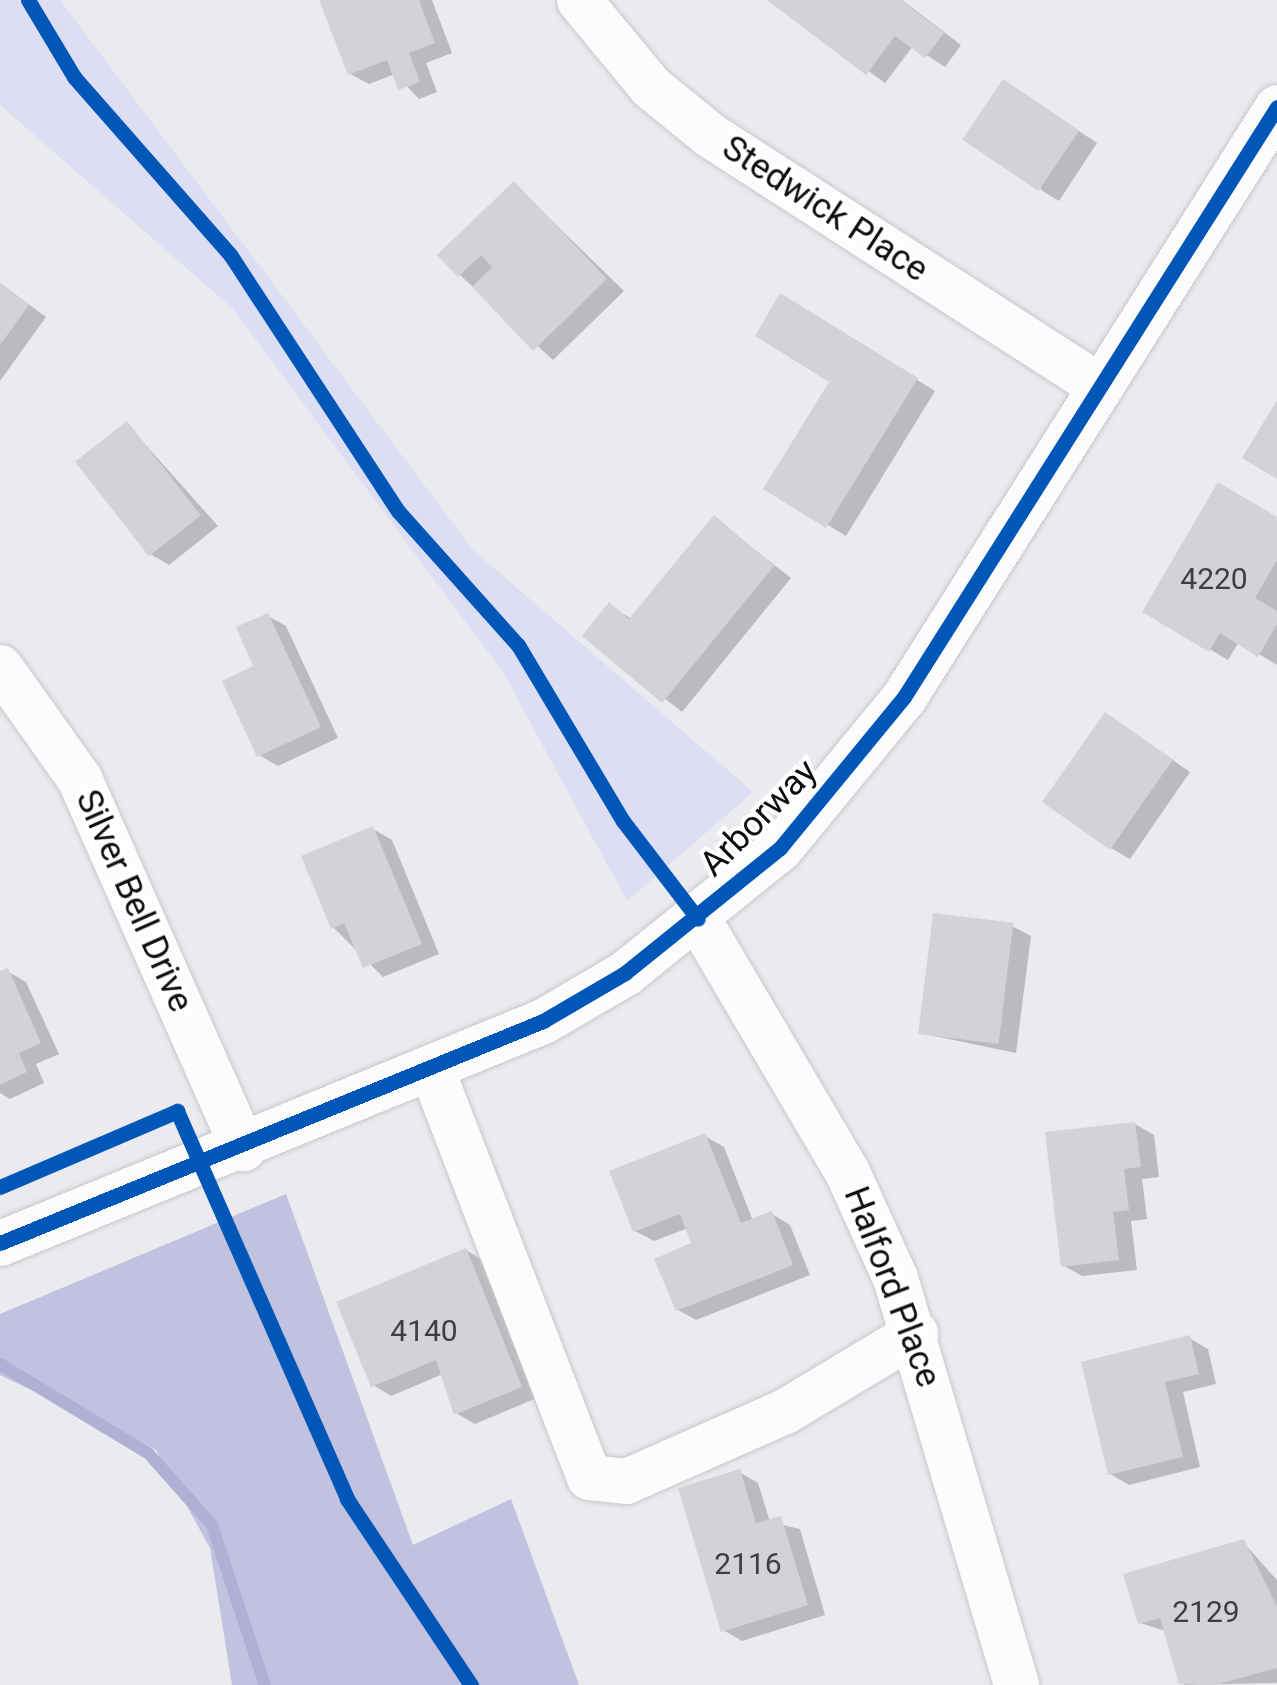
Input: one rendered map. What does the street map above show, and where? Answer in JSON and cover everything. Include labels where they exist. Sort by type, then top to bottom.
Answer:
[{"type":"street","name":"Stedwick Place","points":[[579,0],[638,74],[710,135],[1098,385]]},
{"type":"street","name":"Arborway","points":[[0,1243],[244,1148],[543,1020],[698,919],[780,848],[856,764],[1277,108]]},
{"type":"street","name":"Silver Bell Drive","points":[[0,667],[79,778],[244,1148]]},
{"type":"street","name":"Halford Place","points":[[698,919],[847,1172],[915,1333],[1016,1685]]},
{"type":"street","points":[[431,1068],[589,1477],[626,1480],[769,1418],[915,1333]]},
{"type":"shaded area","points":[[0,0],[60,0],[472,549],[753,792],[627,901],[503,672],[232,308],[0,105]]},
{"type":"shaded area","points":[[286,1194],[413,1545],[511,1499],[579,1685],[232,1685],[210,1548],[156,1450],[0,1375],[0,1314]]},
{"type":"building","points":[[319,0],[419,0],[435,43],[409,53],[420,82],[398,90],[387,60],[348,75]]},
{"type":"building","points":[[767,0],[901,0],[944,33],[925,58],[895,36],[866,75]]},
{"type":"building","points":[[1003,79],[1079,130],[1038,191],[962,140]]},
{"type":"building","points":[[514,181],[607,279],[533,351],[472,287],[492,267],[481,255],[458,277],[437,255]]},
{"type":"building","points":[[0,283],[29,305],[0,345]]},
{"type":"building","points":[[780,293],[918,378],[826,528],[763,489],[829,382],[755,336]]},
{"type":"building","points":[[1277,400],[1277,479],[1242,458]]},
{"type":"building","points":[[127,421],[201,516],[149,556],[75,462]]},
{"type":"building","points":[[1218,482],[1277,517],[1277,560],[1255,598],[1277,611],[1277,624],[1258,657],[1220,633],[1209,652],[1142,612]]},
{"type":"building","points":[[714,515],[774,566],[662,703],[582,636],[609,602],[629,619]]},
{"type":"building","points":[[268,613],[321,727],[257,757],[222,681],[253,666],[236,627]]},
{"type":"building","points":[[1105,712],[1173,760],[1110,850],[1042,802]]},
{"type":"building","points":[[373,826],[422,944],[363,968],[344,923],[331,929],[301,856]]},
{"type":"building","points":[[933,913],[1013,923],[999,1044],[918,1034]]},
{"type":"building","points":[[8,968],[41,1043],[19,1053],[27,1072],[0,1085],[0,971]]},
{"type":"building","points":[[1135,1122],[1141,1167],[1124,1169],[1129,1210],[1113,1212],[1119,1260],[1061,1267],[1045,1132]]},
{"type":"building","points":[[705,1133],[741,1223],[772,1211],[793,1265],[676,1311],[654,1259],[691,1243],[680,1214],[633,1232],[609,1171]]},
{"type":"building","points":[[466,1248],[522,1387],[454,1415],[436,1360],[371,1387],[336,1302]]},
{"type":"building","points":[[1190,1335],[1199,1374],[1165,1382],[1183,1457],[1108,1475],[1081,1362]]},
{"type":"building","points":[[740,1469],[756,1523],[781,1516],[808,1605],[721,1632],[678,1488]]},
{"type":"building","points":[[1244,1539],[1277,1607],[1277,1668],[1215,1685],[1179,1684],[1160,1618],[1138,1624],[1123,1574]]},
{"type":"waterway","points":[[0,1364],[149,1454],[212,1525],[265,1685]]},
{"type":"cycle path","points":[[28,0],[74,77],[231,256],[398,511],[518,645],[623,821],[698,919]]},
{"type":"cycle path","points":[[0,1243],[543,1021],[625,973],[780,848],[904,697],[1277,107]]},
{"type":"cycle path","points":[[0,1187],[177,1111],[347,1499],[471,1685]]}]
